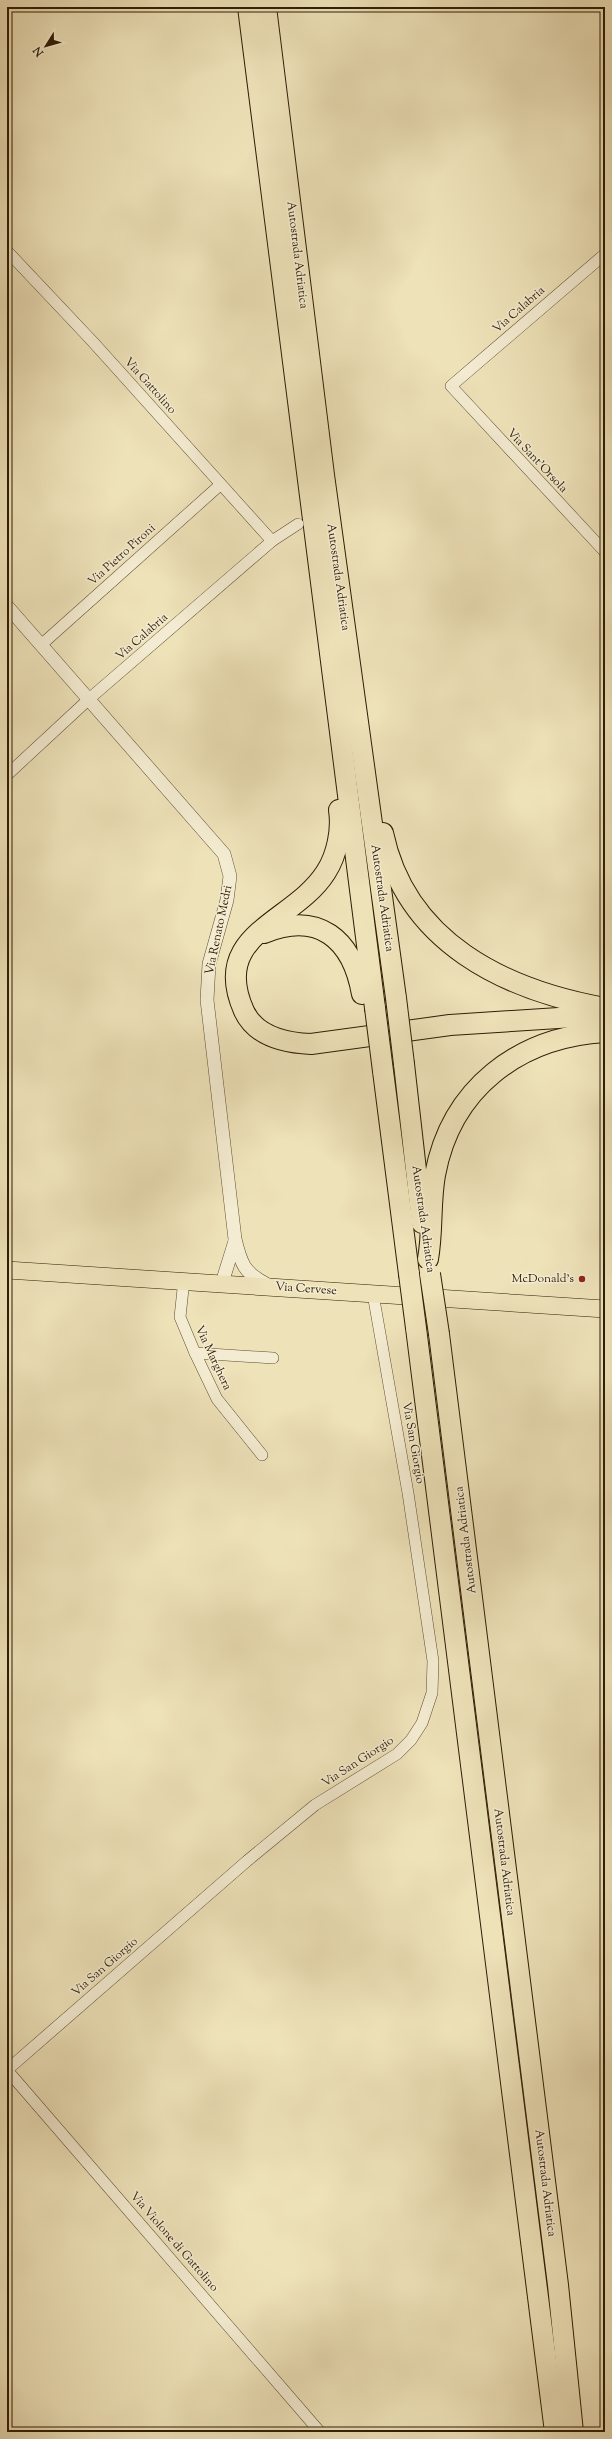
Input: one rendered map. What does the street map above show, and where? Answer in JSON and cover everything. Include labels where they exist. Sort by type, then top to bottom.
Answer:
[{"type":"highway","name":"Autostrada Adriatica","points":[[248,7],[323,532],[358,728],[396,998],[419,1208],[439,1334],[558,2285],[573,2432]]},
{"type":"highway","name":"Autostrada Adriatica","points":[[266,7],[316,478]]},
{"type":"highway","name":"Autostrada Adriatica","points":[[323,532],[325,613],[370,1009],[409,1274],[555,2432]]},
{"type":"highway","points":[[325,613],[320,672],[340,815],[339,838],[327,871],[311,892],[276,917],[254,937],[244,950],[235,968],[235,983],[238,997],[246,1016],[260,1031],[276,1039],[294,1043],[311,1044],[450,1025],[599,1018]]},
{"type":"highway","points":[[358,728],[368,749],[383,836],[394,870],[412,902],[436,933],[467,957],[500,976],[540,993],[605,1008]]},
{"type":"highway","points":[[254,937],[282,925],[298,924],[312,925],[332,935],[342,945],[354,963],[370,1009]]},
{"type":"highway","points":[[429,1267],[432,1237],[431,1205],[435,1174],[443,1147],[455,1118],[471,1094],[490,1074],[520,1055],[551,1042],[584,1033],[605,1032]]},
{"type":"main road","name":"Via Cervese","points":[[7,1270],[271,1286],[605,1309]]},
{"type":"street","name":"Via Gattolino","points":[[7,251],[93,342],[220,485],[272,541]]},
{"type":"street","name":"Via Calabria","points":[[451,386],[605,254]]},
{"type":"street","name":"Via Sant'Orsola","points":[[451,386],[605,552]]},
{"type":"street","name":"Via Pietro Pironi","points":[[40,644],[220,485]]},
{"type":"street","name":"Via Calabria","points":[[7,775],[89,699],[272,541],[298,524]]},
{"type":"street","name":"Via Renato Medri","points":[[7,606],[224,854],[230,876],[227,900],[209,964],[207,1000],[235,1239],[245,1270],[253,1278],[271,1286]]},
{"type":"street","name":"Via Renato Medri","points":[[222,1284],[235,1239]]},
{"type":"street","name":"Via Marghera","points":[[186,1282],[183,1288],[180,1317],[195,1353],[217,1399],[262,1455]]},
{"type":"street","name":"Via San Giorgio","points":[[7,2070],[247,1861],[315,1805],[397,1754],[411,1740],[422,1723],[432,1693],[432,1661],[408,1493],[373,1294]]},
{"type":"street","points":[[195,1353],[273,1358]]},
{"type":"street","name":"Via Violone di Gattolino","points":[[7,2070],[320,2432]]},
{"type":"place","name":"McDonald's","points":[[582,1279]]}]
